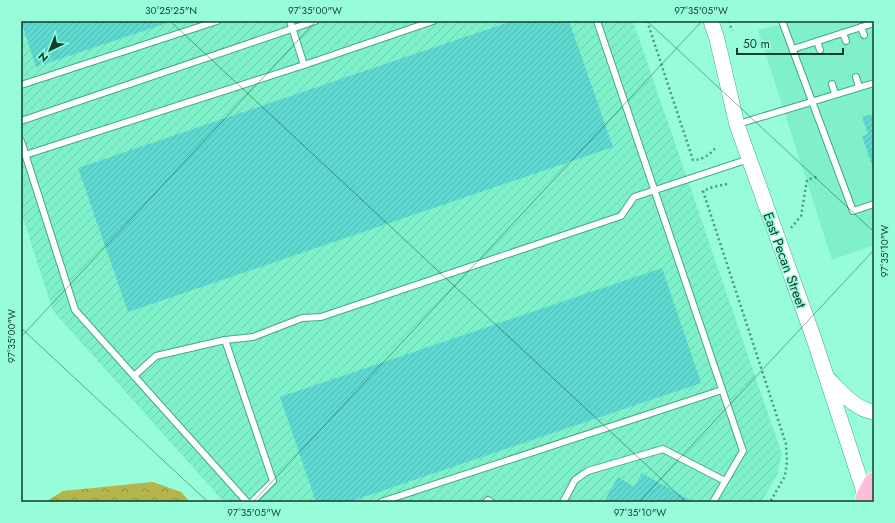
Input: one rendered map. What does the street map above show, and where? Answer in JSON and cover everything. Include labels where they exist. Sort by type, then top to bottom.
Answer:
[{"type":"street","name":"East Pecan Street","points":[[711,21],[717,39],[737,125],[814,339],[826,377],[870,490]]},
{"type":"street","points":[[826,377],[854,403],[874,412]]},
{"type":"lane","points":[[21,86],[217,21]]},
{"type":"lane","points":[[290,21],[304,65]]},
{"type":"lane","points":[[21,120],[315,21]]},
{"type":"lane","points":[[25,154],[304,65],[433,21]]},
{"type":"lane","points":[[597,21],[743,451],[713,502]]},
{"type":"lane","points":[[782,21],[853,211],[874,204]]},
{"type":"lane","points":[[793,50],[874,22]]},
{"type":"lane","points":[[861,27],[864,35]]},
{"type":"lane","points":[[843,33],[846,41]]},
{"type":"lane","points":[[817,42],[820,50]]},
{"type":"lane","points":[[856,77],[859,87]]},
{"type":"lane","points":[[737,125],[811,101],[874,83]]},
{"type":"lane","points":[[832,84],[835,94]]},
{"type":"lane","points":[[21,141],[75,310],[247,502]]},
{"type":"lane","points":[[134,376],[156,356],[225,340],[253,337],[302,318],[321,317],[621,216],[634,197],[749,160]]},
{"type":"lane","points":[[225,340],[273,481],[252,502]]},
{"type":"lane","points":[[381,502],[722,390]]},
{"type":"lane","points":[[563,502],[576,480],[588,471],[663,449],[725,481]]},
{"type":"lane","points":[[486,502],[488,500],[491,502]]},
{"type":"path","points":[[647,21],[693,160],[709,155],[716,148]]},
{"type":"path","points":[[729,21],[732,31]]},
{"type":"path","points":[[791,228],[801,216],[807,180],[819,176]]},
{"type":"path","points":[[727,184],[703,190],[786,444],[787,460],[785,476],[770,502]]},
{"type":"shaded area","points":[[21,21],[633,21],[782,454],[777,476],[761,502],[224,502],[53,311],[21,212]]},
{"type":"shaded area","points":[[794,21],[874,21],[874,245],[832,260],[758,30]]},
{"type":"green space","points":[[153,482],[181,492],[190,502],[45,502],[63,491]]},
{"type":"building","points":[[21,21],[173,21],[36,67]]},
{"type":"building","points":[[512,21],[569,21],[613,147],[128,312],[78,168]]},
{"type":"building","points":[[874,114],[874,171],[862,136],[868,134],[862,117]]},
{"type":"building","points":[[662,268],[701,383],[349,502],[316,502],[280,397]]},
{"type":"building","points":[[642,473],[693,502],[604,502],[618,477],[634,487]]}]
